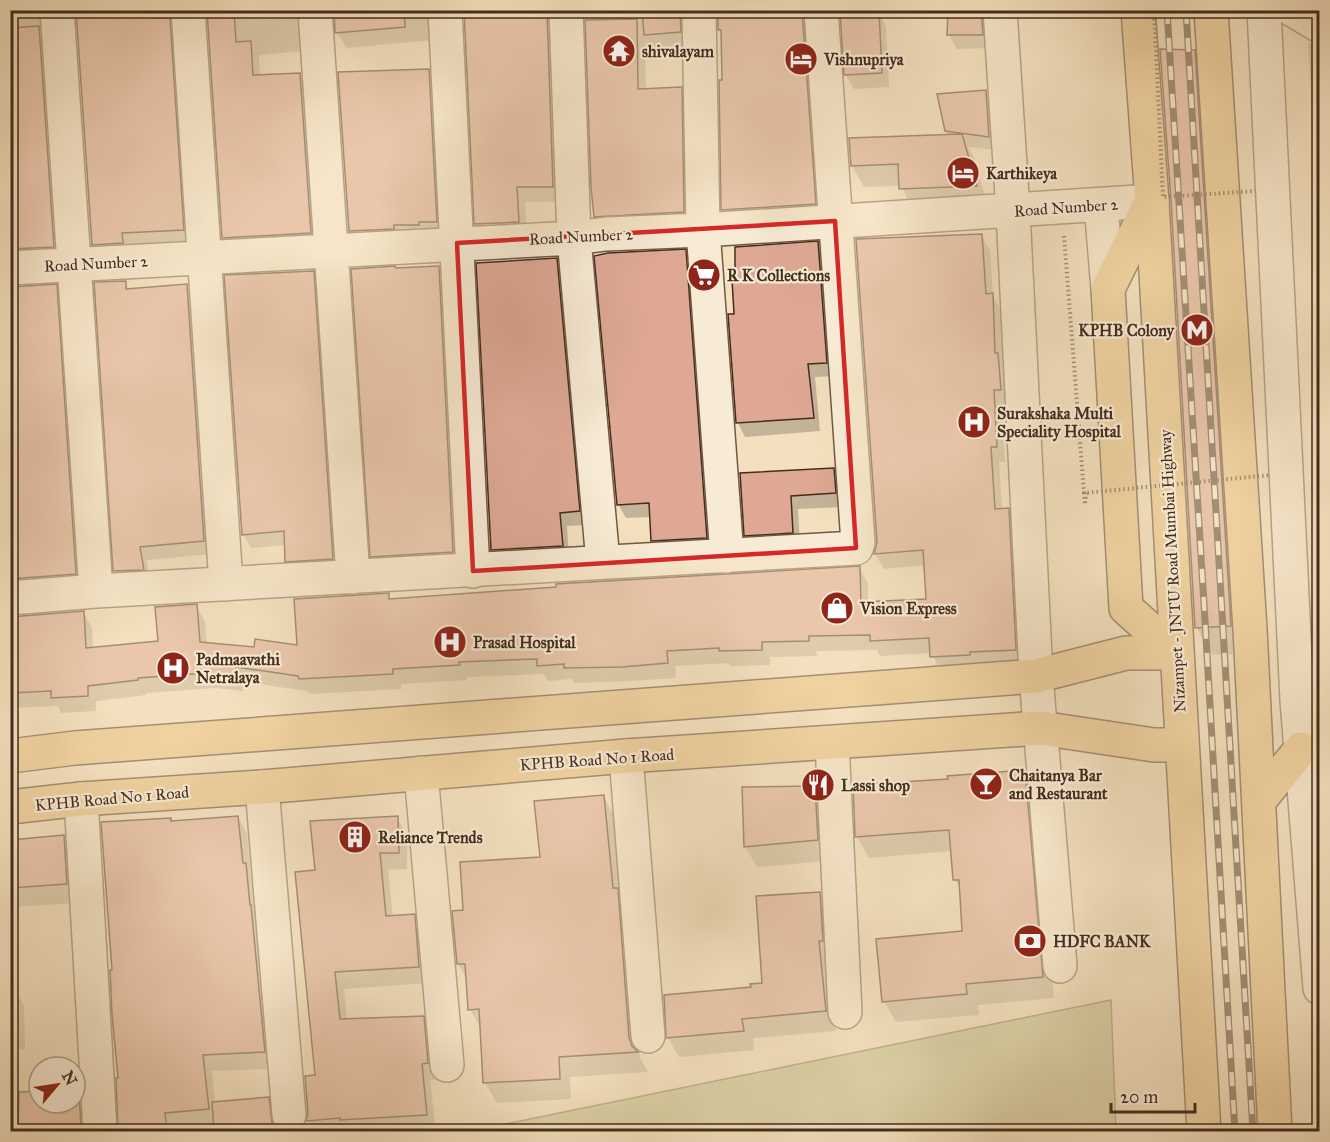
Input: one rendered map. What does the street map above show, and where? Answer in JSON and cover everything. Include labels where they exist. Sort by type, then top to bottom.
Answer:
[{"type":"main road","name":"Nizampet - JNTU Road Mumbai Highway","points":[[1138,10],[1152,201],[1204,1131]]},
{"type":"main road","points":[[1211,10],[1250,629],[1275,1131]]},
{"type":"main road","points":[[1126,653],[1126,609],[1108,289],[1152,201]]},
{"type":"main road","points":[[1126,609],[1176,653]]},
{"type":"main road","points":[[10,756],[75,748],[1036,676],[1126,653],[1176,653]]},
{"type":"main road","name":"KPHB Road No 1 Road","points":[[10,807],[81,799],[262,787],[626,756],[1040,728],[1154,745],[1182,745]]},
{"type":"main road","points":[[1259,801],[1301,749]]},
{"type":"street","points":[[57,10],[96,591]]},
{"type":"street","points":[[188,10],[226,584]]},
{"type":"street","points":[[315,10],[353,577]]},
{"type":"street","points":[[445,10],[474,571]]},
{"type":"street","points":[[566,10],[574,238],[603,562]]},
{"type":"street","points":[[699,10],[703,230],[727,556]]},
{"type":"street","points":[[10,598],[96,591],[856,548],[858,543],[821,10]]},
{"type":"street","points":[[1000,10],[1013,211],[1036,676],[1060,966]]},
{"type":"street","points":[[1264,10],[1308,700],[1301,749],[1320,988]]},
{"type":"street","name":"Road Number 2","points":[[10,268],[574,238],[606,234],[703,230],[1152,201]]},
{"type":"street","points":[[1101,205],[1108,289]]},
{"type":"street","points":[[832,743],[845,1012]]},
{"type":"street","points":[[626,756],[648,1036]]},
{"type":"street","points":[[421,773],[447,1065]]},
{"type":"street","points":[[262,787],[289,1115]]},
{"type":"street","points":[[81,799],[100,1130]]},
{"type":"path","points":[[1154,10],[1163,197],[1255,191]]},
{"type":"path","points":[[1062,208],[1085,503]]},
{"type":"path","points":[[1084,493],[1271,475]]},
{"type":"highlighted area","points":[[835,221],[856,548],[473,571],[457,243]]},
{"type":"shaded area","points":[[1111,1000],[1116,1131],[471,1131]]},
{"type":"building","points":[[76,10],[155,10],[155,18],[170,18],[184,230],[122,233],[123,243],[92,245]]},
{"type":"building","points":[[234,10],[236,42],[251,41],[253,75],[300,73],[311,233],[222,238],[207,11]]},
{"type":"building","points":[[334,10],[404,10],[405,27],[335,33]]},
{"type":"building","points":[[464,10],[547,10],[553,187],[517,187],[519,222],[474,224]]},
{"type":"building","points":[[642,10],[680,10],[681,32],[644,35]]},
{"type":"building","points":[[718,10],[802,10],[816,204],[721,210],[719,80],[722,80],[721,30],[718,30]]},
{"type":"building","points":[[879,10],[882,73],[844,75],[840,12]]},
{"type":"building","points":[[948,10],[981,10],[983,35],[947,35]]},
{"type":"building","points":[[637,19],[638,89],[682,87],[684,212],[594,217],[585,20]]},
{"type":"building","points":[[39,26],[54,247],[10,249],[10,229],[17,228],[14,183],[10,183],[10,28]]},
{"type":"building","points":[[1160,49],[1195,50],[1231,626],[1195,628],[1171,200]]},
{"type":"building","points":[[429,69],[437,222],[394,225],[394,229],[349,231],[338,72]]},
{"type":"building","points":[[986,90],[989,137],[945,131],[937,94]]},
{"type":"building","points":[[962,134],[977,186],[899,189],[898,164],[851,166],[849,138]]},
{"type":"building","points":[[982,234],[986,294],[993,293],[995,353],[998,353],[1001,390],[994,390],[997,447],[991,447],[995,509],[1009,508],[1016,650],[930,657],[929,638],[870,641],[870,635],[809,636],[809,641],[762,642],[762,650],[719,651],[719,648],[667,651],[668,663],[622,667],[564,668],[564,664],[537,666],[537,659],[459,662],[460,665],[393,669],[393,674],[299,679],[298,676],[236,667],[235,676],[206,673],[138,678],[138,680],[88,686],[88,696],[51,698],[51,691],[10,693],[10,617],[84,611],[86,648],[158,641],[155,607],[197,604],[200,642],[254,647],[255,639],[297,645],[294,599],[389,593],[389,599],[556,587],[556,584],[860,566],[861,602],[926,599],[923,550],[874,554],[877,542],[856,239]]},
{"type":"building","points":[[818,241],[827,363],[808,364],[814,418],[736,423],[728,314],[734,314],[732,280],[735,280],[735,247]]},
{"type":"building","points":[[686,249],[707,538],[651,541],[649,503],[617,505],[594,256],[608,253]]},
{"type":"building","points":[[557,258],[580,511],[560,513],[563,546],[491,550],[476,263]]},
{"type":"building","points":[[395,266],[396,268],[439,266],[453,552],[370,557],[351,269]]},
{"type":"building","points":[[314,271],[333,559],[285,562],[284,531],[242,535],[224,275]]},
{"type":"building","points":[[126,281],[126,289],[187,284],[204,541],[140,547],[144,570],[113,571],[94,282]]},
{"type":"building","points":[[57,284],[76,574],[10,579],[10,287]]},
{"type":"building","points":[[834,468],[836,493],[791,496],[793,533],[744,536],[740,473]]},
{"type":"building","points":[[1025,770],[1043,977],[966,984],[967,994],[882,1002],[876,939],[962,931],[959,880],[953,880],[949,830],[855,837],[853,785],[948,779],[947,776]]},
{"type":"building","points":[[815,786],[818,840],[744,847],[742,787]]},
{"type":"building","points":[[604,795],[613,888],[618,888],[629,1037],[632,1046],[638,1052],[559,1057],[560,1079],[483,1083],[479,1009],[468,1010],[465,964],[457,964],[452,911],[463,910],[460,862],[540,857],[534,801]]},
{"type":"building","points":[[238,816],[243,863],[246,863],[251,905],[265,1052],[203,1055],[209,1109],[165,1113],[167,1131],[118,1131],[116,1078],[118,1078],[112,1015],[110,970],[112,970],[101,822],[171,818],[171,821]]},
{"type":"building","points":[[398,816],[399,853],[380,853],[386,916],[415,914],[419,967],[335,972],[340,1019],[424,1016],[428,1063],[422,1064],[427,1115],[306,1121],[308,1113],[305,1076],[315,1075],[295,872],[315,870],[310,821]]},
{"type":"building","points":[[64,835],[67,884],[10,888],[10,840]]},
{"type":"building","points":[[820,892],[823,941],[819,941],[826,1011],[742,1019],[744,1031],[666,1038],[664,995],[751,987],[750,984],[762,983],[756,896]]},
{"type":"building","points":[[19,1092],[27,1092],[27,1115],[80,1115],[81,1131],[18,1131]]},
{"type":"building","points":[[269,1097],[273,1131],[214,1131],[212,1102]]},
{"type":"railway","points":[[1167,10],[1235,1132]]},
{"type":"railway","points":[[1186,10],[1253,1132]]},
{"type":"place","name":"shivalayam","points":[[619,51]]},
{"type":"place","name":"Vishnupriya","points":[[801,59]]},
{"type":"place","name":"Karthikeya","points":[[963,173]]},
{"type":"place","name":"R K Collections","points":[[704,275]]},
{"type":"place","name":"KPHB Colony","points":[[1197,330]]},
{"type":"place","name":"Surakshaka Multi Speciality Hospital","points":[[974,422]]},
{"type":"place","name":"Vision Express","points":[[837,608]]},
{"type":"place","name":"Prasad Hospital","points":[[450,642]]},
{"type":"place","name":"Padmaavathi Netralaya","points":[[173,668]]},
{"type":"place","name":"Chaitanya Bar and Restaurant","points":[[986,784]]},
{"type":"place","name":"Lassi shop","points":[[818,785]]},
{"type":"place","name":"Reliance Trends","points":[[355,837]]},
{"type":"place","name":"HDFC BANK","points":[[1030,941]]}]
